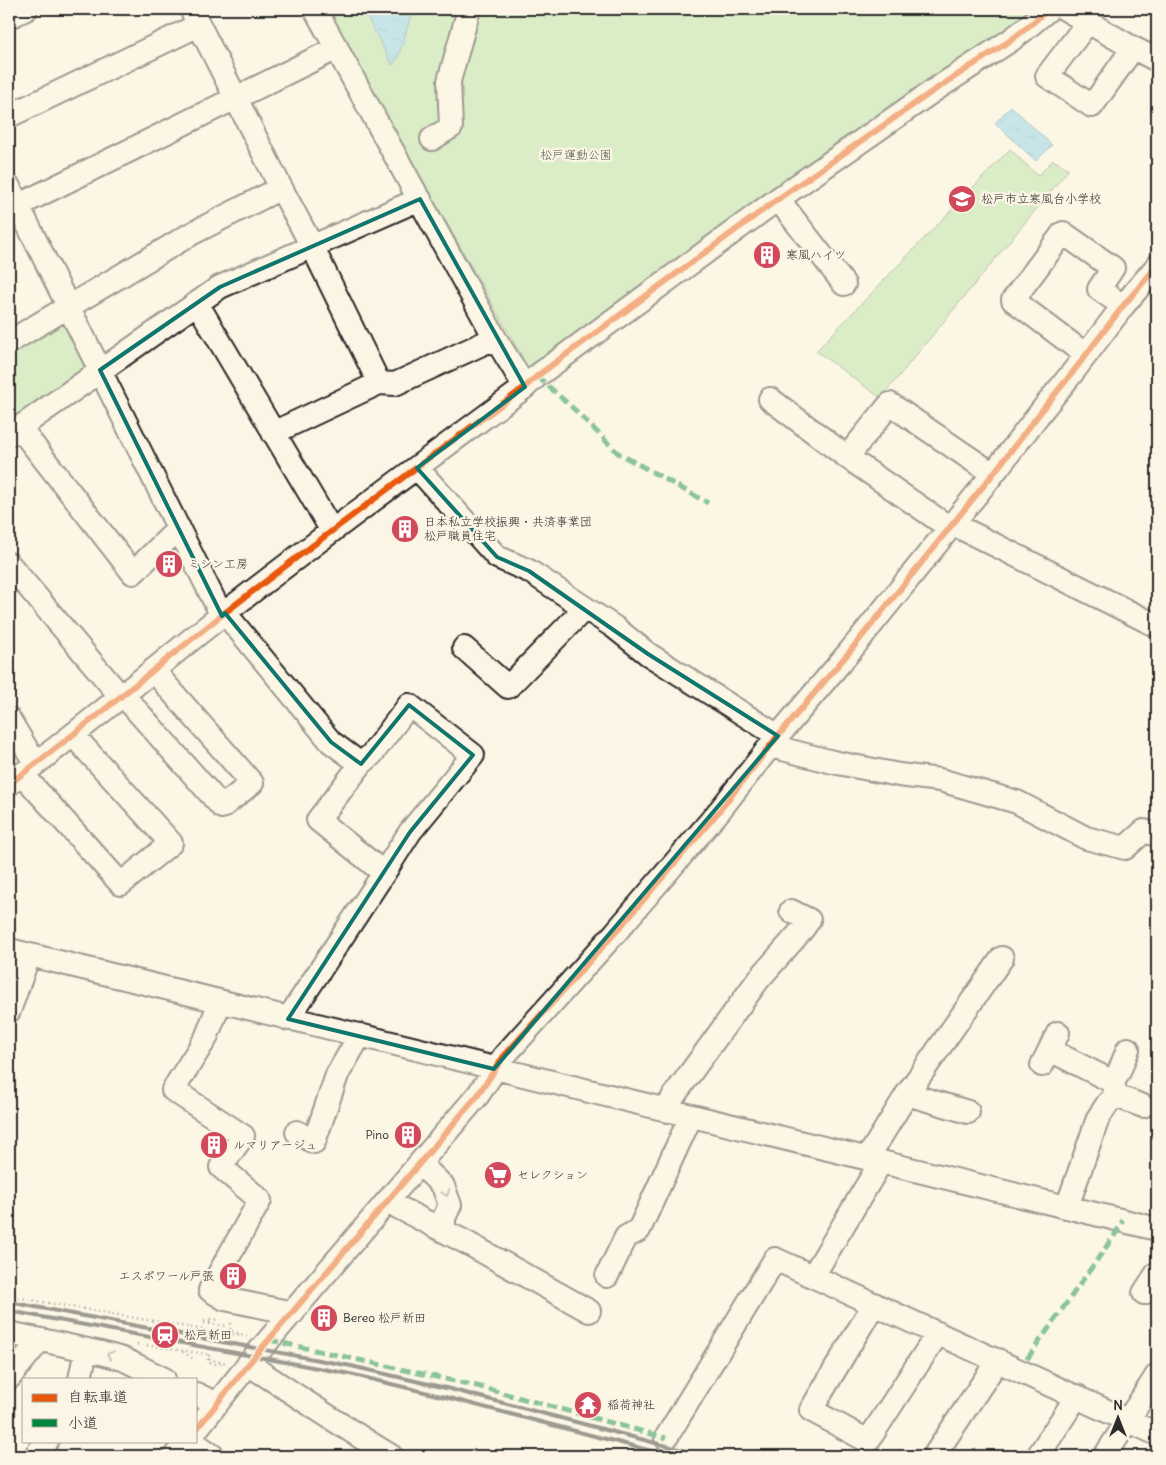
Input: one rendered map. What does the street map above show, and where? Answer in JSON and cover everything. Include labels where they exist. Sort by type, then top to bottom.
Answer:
[{"type":"street","points":[[9,17],[26,9]]},
{"type":"street","points":[[315,9],[496,338],[525,387]]},
{"type":"street","points":[[432,139],[451,127],[449,81],[468,9]]},
{"type":"street","points":[[22,774],[223,614],[525,387],[537,376],[778,199],[932,91],[1018,35],[1049,9]]},
{"type":"street","points":[[1065,9],[1157,60]]},
{"type":"street","points":[[9,116],[195,17],[312,246],[379,383]]},
{"type":"street","points":[[1088,22],[1047,76],[1092,106],[1133,48]]},
{"type":"street","points":[[337,48],[236,97],[12,200],[69,307],[223,614],[331,742],[361,764]]},
{"type":"street","points":[[9,342],[191,234],[281,188]]},
{"type":"street","points":[[179,528],[133,573],[14,431],[220,287],[420,199]]},
{"type":"street","points":[[778,199],[844,284]]},
{"type":"street","points":[[1086,355],[1013,300],[1063,233],[1113,268],[1099,288],[1123,306]]},
{"type":"street","points":[[198,1428],[217,1404],[239,1364],[260,1338],[293,1313],[478,1095],[504,1056],[628,918],[720,810],[993,474],[1123,306],[1154,276]]},
{"type":"street","points":[[197,304],[332,531]]},
{"type":"street","points":[[273,433],[379,383],[395,384],[496,338]]},
{"type":"street","points":[[770,399],[847,457],[951,526],[1157,626]]},
{"type":"street","points":[[847,457],[890,404],[993,474]]},
{"type":"street","points":[[417,468],[497,557],[529,571],[614,627],[648,654],[710,692],[775,741],[833,762],[899,775],[940,780],[1008,799],[1086,838],[1125,848],[1144,832],[1157,835]]},
{"type":"street","points":[[9,564],[122,696],[222,807],[252,783],[153,670]]},
{"type":"street","points":[[464,648],[508,688],[585,608]]},
{"type":"street","points":[[288,1019],[384,873],[410,832],[473,756],[410,705],[318,820],[384,873]]},
{"type":"street","points":[[9,719],[22,774],[121,884],[171,843],[73,735]]},
{"type":"street","points":[[668,1111],[673,1098],[758,980],[809,920],[790,911]]},
{"type":"street","points":[[9,1011],[19,953],[1157,1229]]},
{"type":"street","points":[[813,1276],[907,1094],[1002,958]]},
{"type":"street","points":[[220,1002],[206,1038],[173,1090],[243,1136],[221,1167],[260,1200],[210,1290],[225,1299],[293,1313]]},
{"type":"street","points":[[297,1132],[314,1142],[337,1074],[360,1035]]},
{"type":"street","points":[[1050,1049],[1143,1106]]},
{"type":"street","points":[[1067,1207],[1098,1118],[1108,1103],[1128,1049]]},
{"type":"street","points":[[907,1094],[968,1112]]},
{"type":"street","points":[[607,1276],[626,1237],[639,1230],[691,1116]]},
{"type":"street","points":[[420,1164],[443,1186],[450,1205],[444,1218],[444,1231]]},
{"type":"street","points":[[388,1202],[589,1311]]},
{"type":"street","points":[[666,1438],[775,1259],[938,1332],[1157,1434]]},
{"type":"street","points":[[1144,1293],[1157,1273]]},
{"type":"street","points":[[874,1304],[811,1410],[868,1441],[938,1332]]},
{"type":"street","points":[[9,1333],[123,1359],[162,1378]]},
{"type":"street","points":[[9,1378],[40,1340]]},
{"type":"street","points":[[80,1378],[86,1350]]},
{"type":"street","points":[[934,1456],[998,1360]]},
{"type":"street","points":[[239,1364],[310,1404],[336,1423],[391,1456]]},
{"type":"street","points":[[1105,1456],[1157,1375]]},
{"type":"street","points":[[198,1395],[217,1404]]},
{"type":"street","points":[[1038,1456],[1077,1396]]},
{"type":"street","points":[[35,1456],[46,1442]]},
{"type":"street","points":[[175,1456],[186,1442]]},
{"type":"street","points":[[193,1442],[213,1456]]},
{"type":"path","points":[[9,1296],[229,1333],[232,1331],[260,1338]]},
{"type":"path","points":[[210,1323],[210,1319],[216,1320]]},
{"type":"path","points":[[204,1322],[229,1326],[229,1333]]},
{"type":"path","points":[[182,1352],[192,1358]]},
{"type":"path","points":[[208,1359],[223,1363],[239,1364]]},
{"type":"highlighted area","points":[[420,199],[525,387],[417,468],[497,557],[529,571],[648,654],[778,736],[494,1069],[288,1019],[410,832],[473,755],[409,705],[361,764],[331,742],[225,613],[222,616],[100,370],[220,287]]},
{"type":"green space","name":"松戸運動公園","points":[[326,9],[1038,9],[528,367]]},
{"type":"green space","points":[[1010,149],[1038,176],[1053,160],[1069,169],[881,398],[816,351]]},
{"type":"green space","points":[[56,320],[67,323],[87,365],[84,373],[9,426],[9,348]]},
{"type":"water","points":[[363,9],[413,9],[398,58],[392,65]]},
{"type":"water","points":[[1011,106],[1052,145],[1036,161],[995,123]]},
{"type":"railway","points":[[9,1302],[351,1366],[450,1389],[705,1456]]},
{"type":"railway","points":[[9,1311],[350,1374],[671,1456]]},
{"type":"marked path","points":[[537,376],[575,410],[618,453],[708,503]]},
{"type":"marked path","points":[[1027,1359],[1116,1233],[1123,1220]]},
{"type":"marked path","points":[[269,1340],[477,1386],[666,1438]]},
{"type":"cycle path","points":[[9,784],[63,743],[195,636],[537,376],[778,199],[933,91],[1011,40],[1049,9]]},
{"type":"cycle path","points":[[198,1427],[255,1356],[478,1095],[504,1056],[615,933],[720,810],[778,736],[851,650],[993,474],[1123,306],[1157,266]]},
{"type":"place","name":"松戸市立寒風台小学校","points":[[962,199]]},
{"type":"place","name":"寒風ハイツ","points":[[767,255]]},
{"type":"place","name":"日本私立学校振興・共済事業団 松戸職員住宅","points":[[405,529]]},
{"type":"place","name":"ミシン工房","points":[[169,564]]},
{"type":"place","name":"Pino","points":[[408,1135]]},
{"type":"place","name":"ルマリアージュ","points":[[214,1145]]},
{"type":"place","name":"セレクション","points":[[498,1175]]},
{"type":"place","name":"エスポワール戸張","points":[[233,1276]]},
{"type":"place","name":"Bereo 松戸新田","points":[[324,1318]]},
{"type":"place","name":"松戸新田","points":[[165,1335]]},
{"type":"place","name":"稲荷神社","points":[[588,1405]]}]
